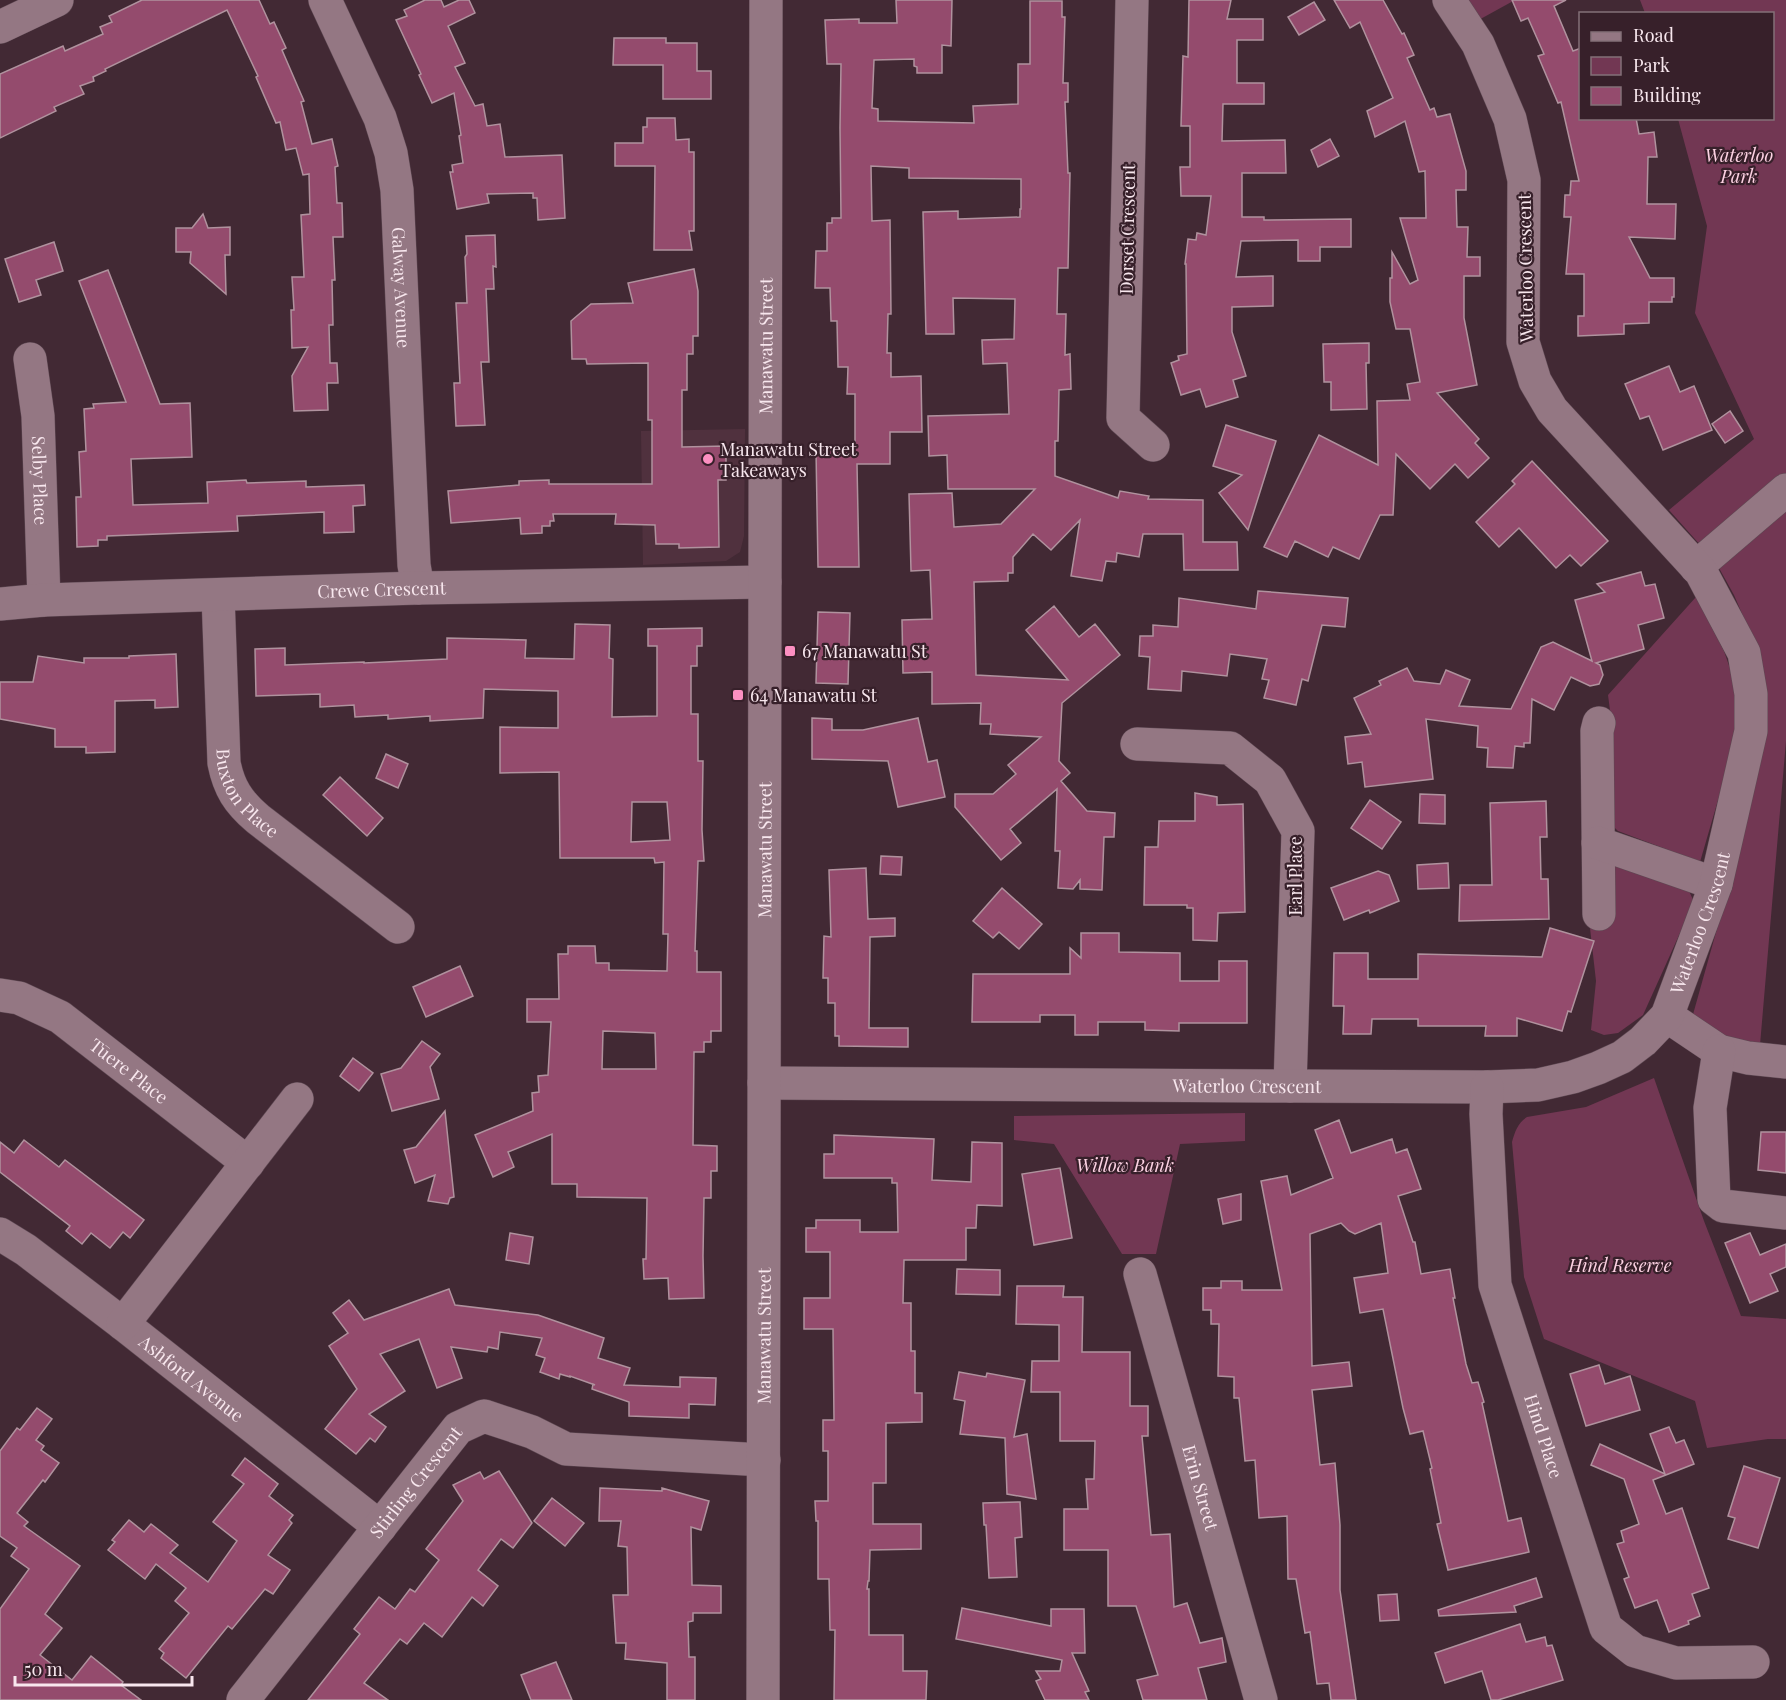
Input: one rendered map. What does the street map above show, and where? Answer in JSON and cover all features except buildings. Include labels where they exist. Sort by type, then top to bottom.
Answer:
[{"type":"street","points":[[0,27],[57,0]]},
{"type":"street","name":"Galway Avenue","points":[[325,0],[380,118],[391,153],[397,190],[414,565],[418,588]]},
{"type":"street","name":"Manawatu Street","points":[[763,1700],[766,0]]},
{"type":"street","name":"Dorset Crescent","points":[[1132,0],[1123,418],[1153,444]]},
{"type":"street","name":"Waterloo Crescent","points":[[764,1083],[1487,1087],[1538,1085],[1573,1077],[1622,1057],[1643,1041],[1667,1016],[1716,884],[1751,731],[1751,694],[1744,653],[1701,572],[1552,410],[1534,381],[1523,342],[1524,180],[1510,119],[1478,44],[1449,0]]},
{"type":"street","name":"Selby Place","points":[[30,359],[38,416],[44,600]]},
{"type":"street","points":[[1696,567],[1786,490]]},
{"type":"street","name":"Crewe Crescent","points":[[0,604],[44,600],[418,588],[765,582]]},
{"type":"street","name":"Buxton Place","points":[[218,595],[224,763],[232,789],[243,807],[398,927]]},
{"type":"street","points":[[1599,723],[1597,731],[1599,914]]},
{"type":"street","name":"Earl Place","points":[[1137,744],[1230,748],[1270,780],[1298,831],[1290,1086]]},
{"type":"street","points":[[1598,843],[1716,884]]},
{"type":"street","name":"Tūere Place","points":[[0,995],[19,998],[60,1017],[248,1163]]},
{"type":"street","points":[[1667,1016],[1719,1051],[1748,1058],[1786,1062]]},
{"type":"street","points":[[1719,1051],[1710,1108],[1714,1199],[1723,1206],[1786,1213]]},
{"type":"street","name":"Hind Place","points":[[1487,1087],[1486,1114],[1495,1285],[1606,1628],[1635,1651],[1676,1663],[1753,1662]]},
{"type":"street","points":[[123,1324],[297,1099]]},
{"type":"street","name":"Ashford Avenue","points":[[0,1234],[26,1250],[123,1324],[380,1527]]},
{"type":"street","name":"Erin Street","points":[[1140,1274],[1262,1700]]},
{"type":"street","name":"Stirling Crescent","points":[[243,1700],[458,1428],[484,1416],[532,1432],[566,1449],[764,1460]]},
{"type":"shaded area","points":[[745,429],[744,536],[740,552],[726,561],[643,565],[641,431]]},
{"type":"green space","points":[[1460,0],[1515,0],[1475,22]]},
{"type":"green space","name":"Waterloo Park","points":[[1640,0],[1786,0],[1786,477],[1702,547],[1669,510],[1754,439],[1695,313],[1707,226],[1678,120],[1774,120],[1774,12],[1645,12]]},
{"type":"green space","points":[[1786,497],[1786,741],[1760,1045],[1737,1045],[1692,1018],[1727,893],[1761,658],[1734,595],[1714,559]]},
{"type":"green space","points":[[1696,597],[1724,651],[1736,686],[1737,735],[1700,862],[1618,831],[1611,824],[1611,718],[1608,695]]},
{"type":"green space","points":[[1616,866],[1689,891],[1694,902],[1643,1015],[1618,1033],[1604,1035],[1591,1030],[1596,981],[1590,928],[1610,872]]},
{"type":"green space","name":"Hind Reserve","points":[[1654,1078],[1704,1221],[1741,1316],[1786,1319],[1786,1439],[1768,1439],[1707,1448],[1695,1401],[1544,1339],[1524,1277],[1512,1142],[1516,1131],[1527,1117],[1586,1107]]},
{"type":"green space","name":"Willow Bank","points":[[1245,1113],[1245,1141],[1180,1144],[1156,1254],[1122,1254],[1054,1144],[1014,1140],[1014,1116]]},
{"type":"place","name":"Manawatu Street Takeaways","points":[[708,459]]},
{"type":"place","name":"67 Manawatu St","points":[[790,651]]},
{"type":"place","name":"64 Manawatu St","points":[[738,695]]}]
